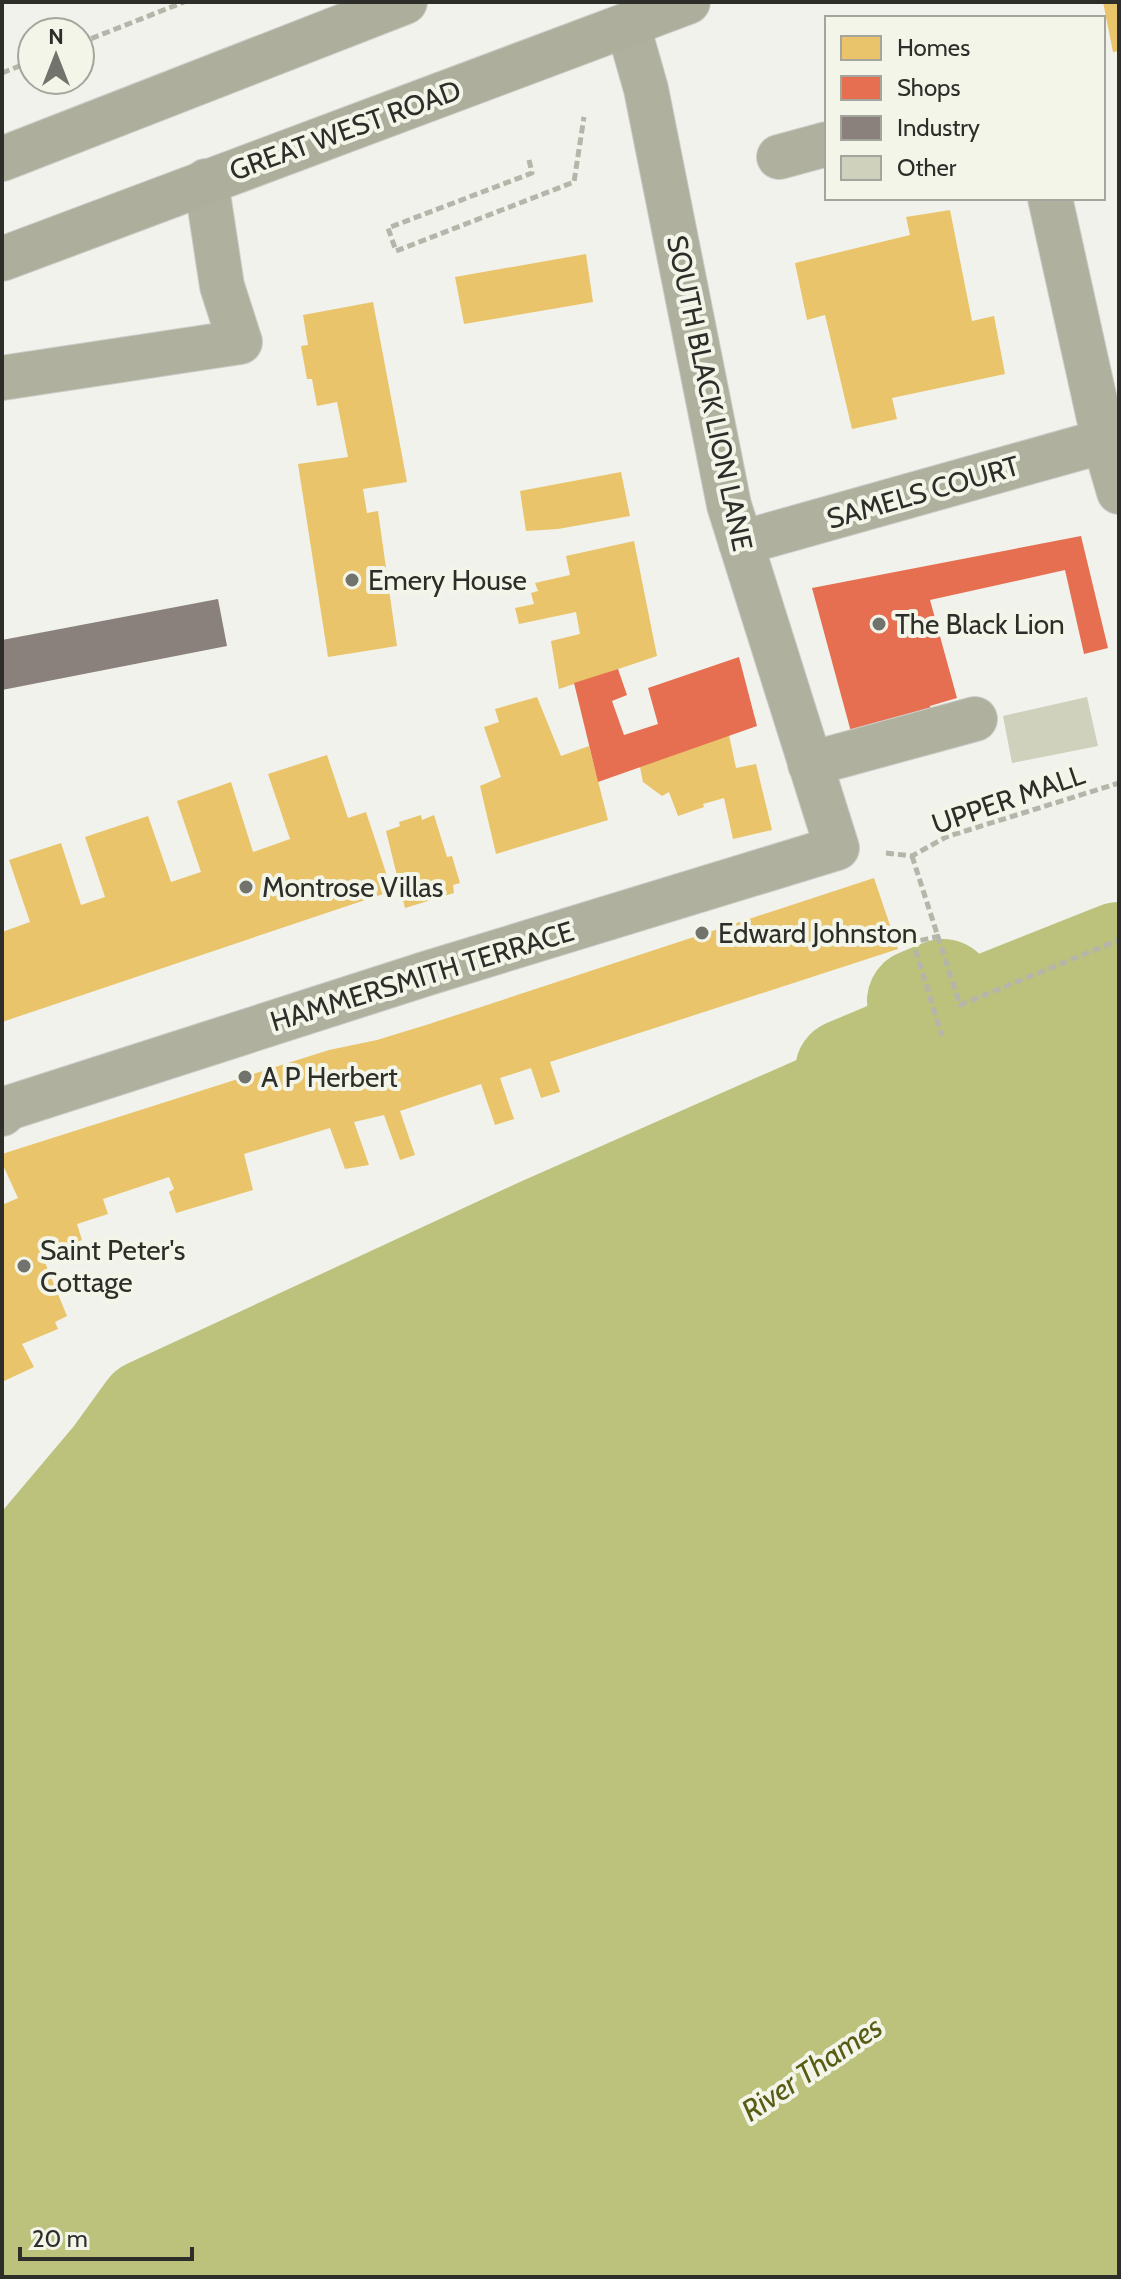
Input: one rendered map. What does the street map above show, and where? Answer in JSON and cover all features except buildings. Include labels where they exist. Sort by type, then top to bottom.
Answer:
[{"type":"highway","points":[[2,159],[405,2]]},
{"type":"highway","name":"GREAT WEST ROAD","points":[[2,259],[688,2]]},
{"type":"street","name":"SOUTH BLACK LION LANE","points":[[628,26],[646,89],[729,505],[837,848]]},
{"type":"street","points":[[779,157],[825,145]]},
{"type":"street","points":[[2,378],[240,342],[222,286],[206,181]]},
{"type":"street","points":[[1050,200],[1104,441],[1119,492]]},
{"type":"street","name":"SAMELS COURT","points":[[741,543],[1104,441]]},
{"type":"street","points":[[810,764],[975,719]]},
{"type":"street","name":"HAMMERSMITH TERRACE","points":[[4,1105],[837,848]]},
{"type":"path","points":[[156,2],[159,12]]},
{"type":"path","points":[[96,37],[184,2]]},
{"type":"path","points":[[529,160],[532,173],[388,228],[396,251],[574,182],[584,117]]},
{"type":"path","name":"UPPER MALL","points":[[940,936],[912,856],[946,837],[1119,783]]},
{"type":"path","points":[[942,1036],[913,942],[940,936],[960,1005],[1119,940]]},
{"type":"water","name":"River Thames","points":[[1119,954],[1119,2277],[2,2277],[2,1592],[115,1458],[149,1411],[540,1230],[845,1095],[847,1071],[929,1036],[919,1001],[943,991],[953,1020]]},
{"type":"waterway","points":[[930,1042],[919,1001],[943,991],[953,1020],[1119,954]]},
{"type":"waterway","points":[[2,1592],[115,1458],[149,1411],[540,1230],[846,1095],[847,1071],[930,1036],[936,1170]]},
{"type":"place","name":"Emery House","points":[[352,580]]},
{"type":"place","name":"The Black Lion","points":[[879,624]]},
{"type":"place","name":"Montrose Villas","points":[[246,887]]},
{"type":"place","name":"Edward Johnston","points":[[702,933]]},
{"type":"place","name":"A P Herbert","points":[[245,1077]]},
{"type":"place","name":"Saint Peter's Cottage","points":[[24,1266]]}]
